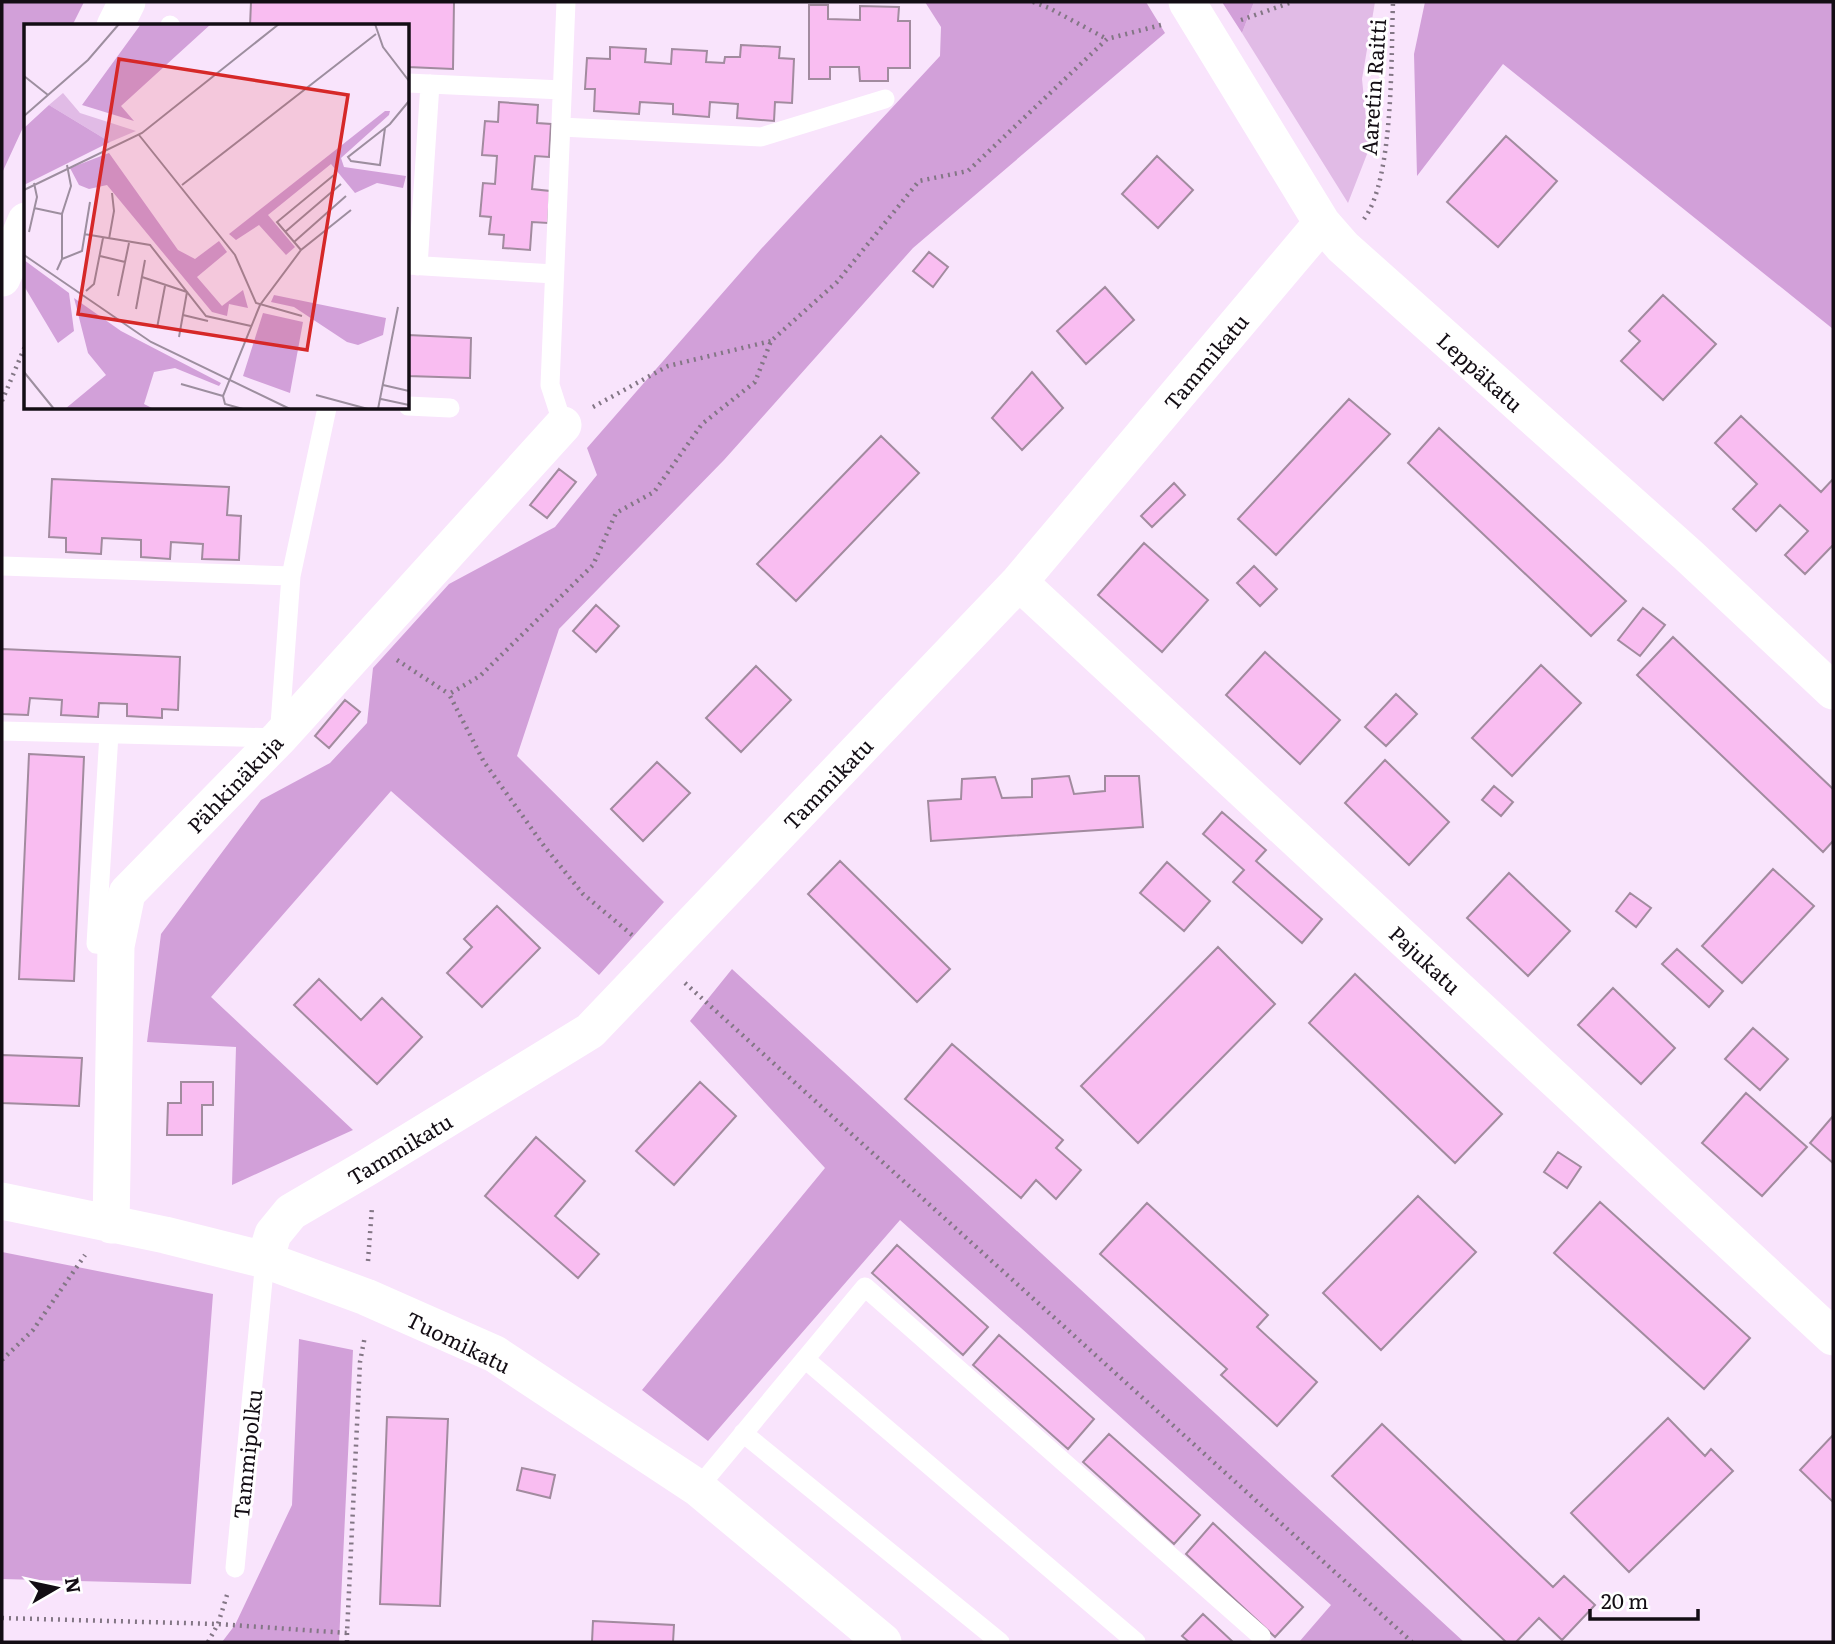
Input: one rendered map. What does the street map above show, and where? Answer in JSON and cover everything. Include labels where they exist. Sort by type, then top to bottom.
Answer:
[{"type":"street","points":[[116,24],[127,2]]},
{"type":"street","name":"Leppäkatu","points":[[1196,16],[1332,235],[1688,555],[1833,691]]},
{"type":"street","points":[[2,278],[24,226]]},
{"type":"street","name":"Tammikatu","points":[[265,1260],[274,1234],[291,1212],[590,1031],[669,968],[1332,235]]},
{"type":"street","name":"Pähkinäkuja","points":[[111,1224],[116,946],[127,893],[279,738],[564,425]]},
{"type":"street","name":"Pajukatu","points":[[1019,582],[1833,1336]]},
{"type":"street","name":"Tuomikatu","points":[[2,1202],[165,1235],[265,1260],[366,1297],[495,1354],[698,1488],[883,1642]]},
{"type":"lane","points":[[564,425],[550,385],[566,2]]},
{"type":"lane","points":[[410,83],[562,90]]},
{"type":"lane","points":[[430,84],[413,265],[554,274]]},
{"type":"lane","points":[[561,127],[761,136],[885,99]]},
{"type":"lane","points":[[410,406],[450,408]]},
{"type":"lane","points":[[2,731],[279,738],[291,576],[327,410]]},
{"type":"lane","points":[[2,566],[291,576]]},
{"type":"lane","points":[[109,734],[96,944],[116,946]]},
{"type":"lane","name":"Tammipolku","points":[[235,1568],[265,1260]]},
{"type":"lane","points":[[698,1488],[865,1287],[1261,1636]]},
{"type":"lane","points":[[805,1359],[1136,1642]]},
{"type":"lane","points":[[743,1433],[1000,1642]]},
{"type":"path","points":[[1033,2],[1107,39]]},
{"type":"path","points":[[449,694],[481,676],[593,565],[615,513],[654,492],[702,424],[755,382],[771,341],[837,282],[919,181],[968,171],[1107,39],[1196,16],[1284,6],[1292,2]]},
{"type":"path","name":"Aaretin Raitti","points":[[1332,235],[1371,209],[1385,159],[1393,2]]},
{"type":"path","points":[[564,425],[668,366],[771,341]]},
{"type":"path","points":[[2,401],[24,349]]},
{"type":"path","points":[[367,640],[449,694],[484,762],[544,846],[583,894],[669,968],[1412,1642]]},
{"type":"path","points":[[366,1297],[372,1202]]},
{"type":"path","points":[[74,1252],[96,1257]]},
{"type":"path","points":[[2,1360],[33,1330],[86,1255]]},
{"type":"path","points":[[347,1642],[360,1362],[365,1335],[376,1341]]},
{"type":"path","points":[[208,1642],[218,1624],[235,1568]]},
{"type":"path","points":[[2,1618],[218,1624],[347,1633]]},
{"type":"shaded area","points":[[2,2],[84,2],[73,24],[24,24],[24,125],[2,173]]},
{"type":"shaded area","points":[[925,2],[1146,2],[1165,33],[913,248],[724,460],[559,629],[517,756],[664,902],[599,975],[391,791],[211,997],[353,1130],[232,1185],[236,1047],[147,1042],[161,934],[261,800],[330,763],[367,723],[373,668],[449,584],[555,527],[597,475],[587,448],[761,249],[940,56],[941,27]]},
{"type":"shaded area","points":[[1222,2],[1254,2],[1242,33]]},
{"type":"shaded area","points":[[1254,2],[1375,2],[1362,79],[1369,149],[1348,203],[1242,33]]},
{"type":"shaded area","points":[[1425,2],[1833,2],[1833,329],[1503,64],[1417,176],[1414,54]]},
{"type":"shaded area","points":[[732,969],[1464,1642],[1299,1642],[1331,1605],[900,1220],[708,1441],[642,1390],[825,1168],[690,1021]]},
{"type":"shaded area","points":[[2,1252],[213,1294],[191,1584],[2,1579]]},
{"type":"shaded area","points":[[299,1339],[353,1350],[339,1642],[222,1642],[235,1625],[292,1505]]},
{"type":"building","points":[[251,2],[454,2],[453,69],[410,67],[410,24],[250,24]]},
{"type":"building","points":[[809,5],[828,5],[828,19],[860,20],[860,6],[899,7],[898,21],[910,21],[910,68],[888,68],[888,81],[860,81],[859,67],[830,67],[830,79],[809,79]]},
{"type":"building","points":[[741,45],[780,47],[779,58],[794,59],[792,103],[775,102],[774,121],[737,118],[738,104],[710,102],[709,117],[673,114],[673,104],[640,102],[639,114],[594,111],[595,89],[585,89],[587,58],[610,59],[610,47],[646,49],[645,62],[671,64],[672,49],[707,51],[706,62],[724,63],[725,57],[740,57]]},
{"type":"building","points":[[499,102],[538,105],[537,123],[551,124],[549,157],[535,156],[532,189],[550,191],[548,223],[532,222],[530,250],[503,248],[504,235],[489,234],[491,217],[480,216],[483,183],[495,184],[497,156],[482,155],[485,121],[498,122]]},
{"type":"building","points":[[1506,136],[1557,181],[1498,247],[1447,202]]},
{"type":"building","points":[[1157,156],[1193,190],[1158,228],[1122,194]]},
{"type":"building","points":[[929,252],[948,267],[933,287],[913,271]]},
{"type":"building","points":[[1105,287],[1134,320],[1086,364],[1057,331]]},
{"type":"building","points":[[1663,295],[1716,344],[1663,400],[1621,361],[1640,341],[1629,331]]},
{"type":"building","points":[[410,335],[471,338],[470,378],[410,376]]},
{"type":"building","points":[[1032,372],[1063,408],[1022,450],[992,418]]},
{"type":"building","points":[[1349,399],[1390,434],[1276,555],[1238,519]]},
{"type":"building","points":[[1741,416],[1821,492],[1833,479],[1833,545],[1805,574],[1785,555],[1808,531],[1780,505],[1756,531],[1733,509],[1757,484],[1715,443]]},
{"type":"building","points":[[1439,428],[1626,601],[1591,636],[1408,463]]},
{"type":"building","points":[[881,436],[919,473],[796,601],[757,564]]},
{"type":"building","points":[[559,469],[576,482],[547,518],[530,505]]},
{"type":"building","points":[[52,479],[229,487],[227,515],[241,516],[239,560],[202,559],[203,544],[171,542],[170,559],[141,557],[141,540],[102,538],[101,554],[66,552],[66,538],[49,537]]},
{"type":"building","points":[[1174,483],[1185,495],[1152,527],[1141,516]]},
{"type":"building","points":[[1144,543],[1208,600],[1162,652],[1098,595]]},
{"type":"building","points":[[1254,566],[1277,589],[1260,606],[1237,583]]},
{"type":"building","points":[[596,605],[619,626],[596,652],[573,631]]},
{"type":"building","points":[[1643,608],[1665,625],[1640,656],[1618,640]]},
{"type":"building","points":[[1673,637],[1833,789],[1833,841],[1823,852],[1637,675]]},
{"type":"building","points":[[2,649],[180,657],[178,710],[162,709],[162,718],[127,716],[127,704],[99,703],[98,717],[61,715],[62,700],[30,698],[28,715],[2,714]]},
{"type":"building","points":[[1265,652],[1340,720],[1300,764],[1226,695]]},
{"type":"building","points":[[1541,665],[1581,703],[1512,776],[1472,738]]},
{"type":"building","points":[[756,666],[791,700],[741,752],[706,718]]},
{"type":"building","points":[[1396,694],[1417,714],[1386,746],[1365,727]]},
{"type":"building","points":[[345,700],[360,712],[329,748],[315,736]]},
{"type":"building","points":[[29,754],[84,757],[74,981],[19,979]]},
{"type":"building","points":[[1385,760],[1449,822],[1409,865],[1345,803]]},
{"type":"building","points":[[657,762],[690,793],[643,841],[611,809]]},
{"type":"building","points":[[1069,776],[1074,794],[1105,791],[1105,776],[1139,776],[1143,827],[931,841],[928,801],[961,799],[962,779],[995,777],[1002,798],[1032,797],[1032,779]]},
{"type":"building","points":[[1494,786],[1513,802],[1501,816],[1482,800]]},
{"type":"building","points":[[1222,812],[1266,850],[1256,861],[1322,919],[1302,943],[1233,882],[1244,870],[1203,834]]},
{"type":"building","points":[[840,861],[950,969],[917,1002],[808,894]]},
{"type":"building","points":[[1167,862],[1210,901],[1184,931],[1140,893]]},
{"type":"building","points":[[1773,869],[1814,906],[1742,983],[1702,946]]},
{"type":"building","points":[[1509,873],[1570,931],[1528,976],[1467,918]]},
{"type":"building","points":[[1630,893],[1651,908],[1636,927],[1616,911]]},
{"type":"building","points":[[497,906],[540,948],[482,1007],[447,973],[472,947],[464,939]]},
{"type":"building","points":[[1218,947],[1275,1004],[1138,1143],[1081,1086]]},
{"type":"building","points":[[1677,949],[1723,991],[1709,1007],[1662,964]]},
{"type":"building","points":[[1355,974],[1502,1114],[1455,1163],[1309,1023]]},
{"type":"building","points":[[319,979],[361,1020],[382,998],[422,1037],[377,1084],[294,1005]]},
{"type":"building","points":[[1613,988],[1675,1048],[1641,1084],[1578,1025]]},
{"type":"building","points":[[1753,1028],[1788,1059],[1760,1090],[1725,1059]]},
{"type":"building","points":[[952,1044],[1063,1140],[1056,1148],[1081,1170],[1056,1199],[1036,1180],[1021,1198],[905,1099]]},
{"type":"building","points":[[2,1055],[82,1058],[79,1106],[2,1103]]},
{"type":"building","points":[[181,1082],[213,1082],[213,1105],[202,1105],[202,1135],[167,1135],[168,1103],[181,1103]]},
{"type":"building","points":[[700,1082],[736,1116],[674,1185],[636,1151]]},
{"type":"building","points":[[1746,1093],[1807,1147],[1762,1196],[1702,1143]]},
{"type":"building","points":[[1833,1116],[1833,1163],[1810,1143]]},
{"type":"building","points":[[536,1137],[585,1181],[555,1216],[599,1254],[578,1278],[485,1196]]},
{"type":"building","points":[[1558,1152],[1581,1167],[1567,1188],[1544,1172]]},
{"type":"building","points":[[1418,1196],[1476,1252],[1381,1350],[1323,1293]]},
{"type":"building","points":[[1600,1202],[1750,1338],[1704,1389],[1554,1253]]},
{"type":"building","points":[[1147,1203],[1268,1315],[1257,1327],[1317,1382],[1277,1426],[1221,1375],[1227,1369],[1100,1254]]},
{"type":"building","points":[[897,1245],[988,1327],[963,1355],[872,1273]]},
{"type":"building","points":[[999,1335],[1094,1419],[1068,1449],[973,1365]]},
{"type":"building","points":[[387,1417],[448,1419],[440,1606],[380,1604]]},
{"type":"building","points":[[1668,1418],[1705,1456],[1711,1449],[1733,1471],[1629,1572],[1571,1513]]},
{"type":"building","points":[[1382,1424],[1553,1587],[1564,1576],[1595,1605],[1562,1640],[1539,1618],[1516,1642],[1506,1642],[1332,1476]]},
{"type":"building","points":[[1109,1434],[1200,1515],[1174,1544],[1083,1462]]},
{"type":"building","points":[[1833,1435],[1833,1502],[1800,1470]]},
{"type":"building","points":[[522,1468],[555,1475],[550,1498],[517,1490]]},
{"type":"building","points":[[1213,1523],[1303,1607],[1275,1637],[1186,1554]]},
{"type":"building","points":[[1203,1614],[1233,1642],[1189,1642],[1182,1636]]},
{"type":"building","points":[[593,1621],[674,1625],[673,1642],[592,1642]]}]
